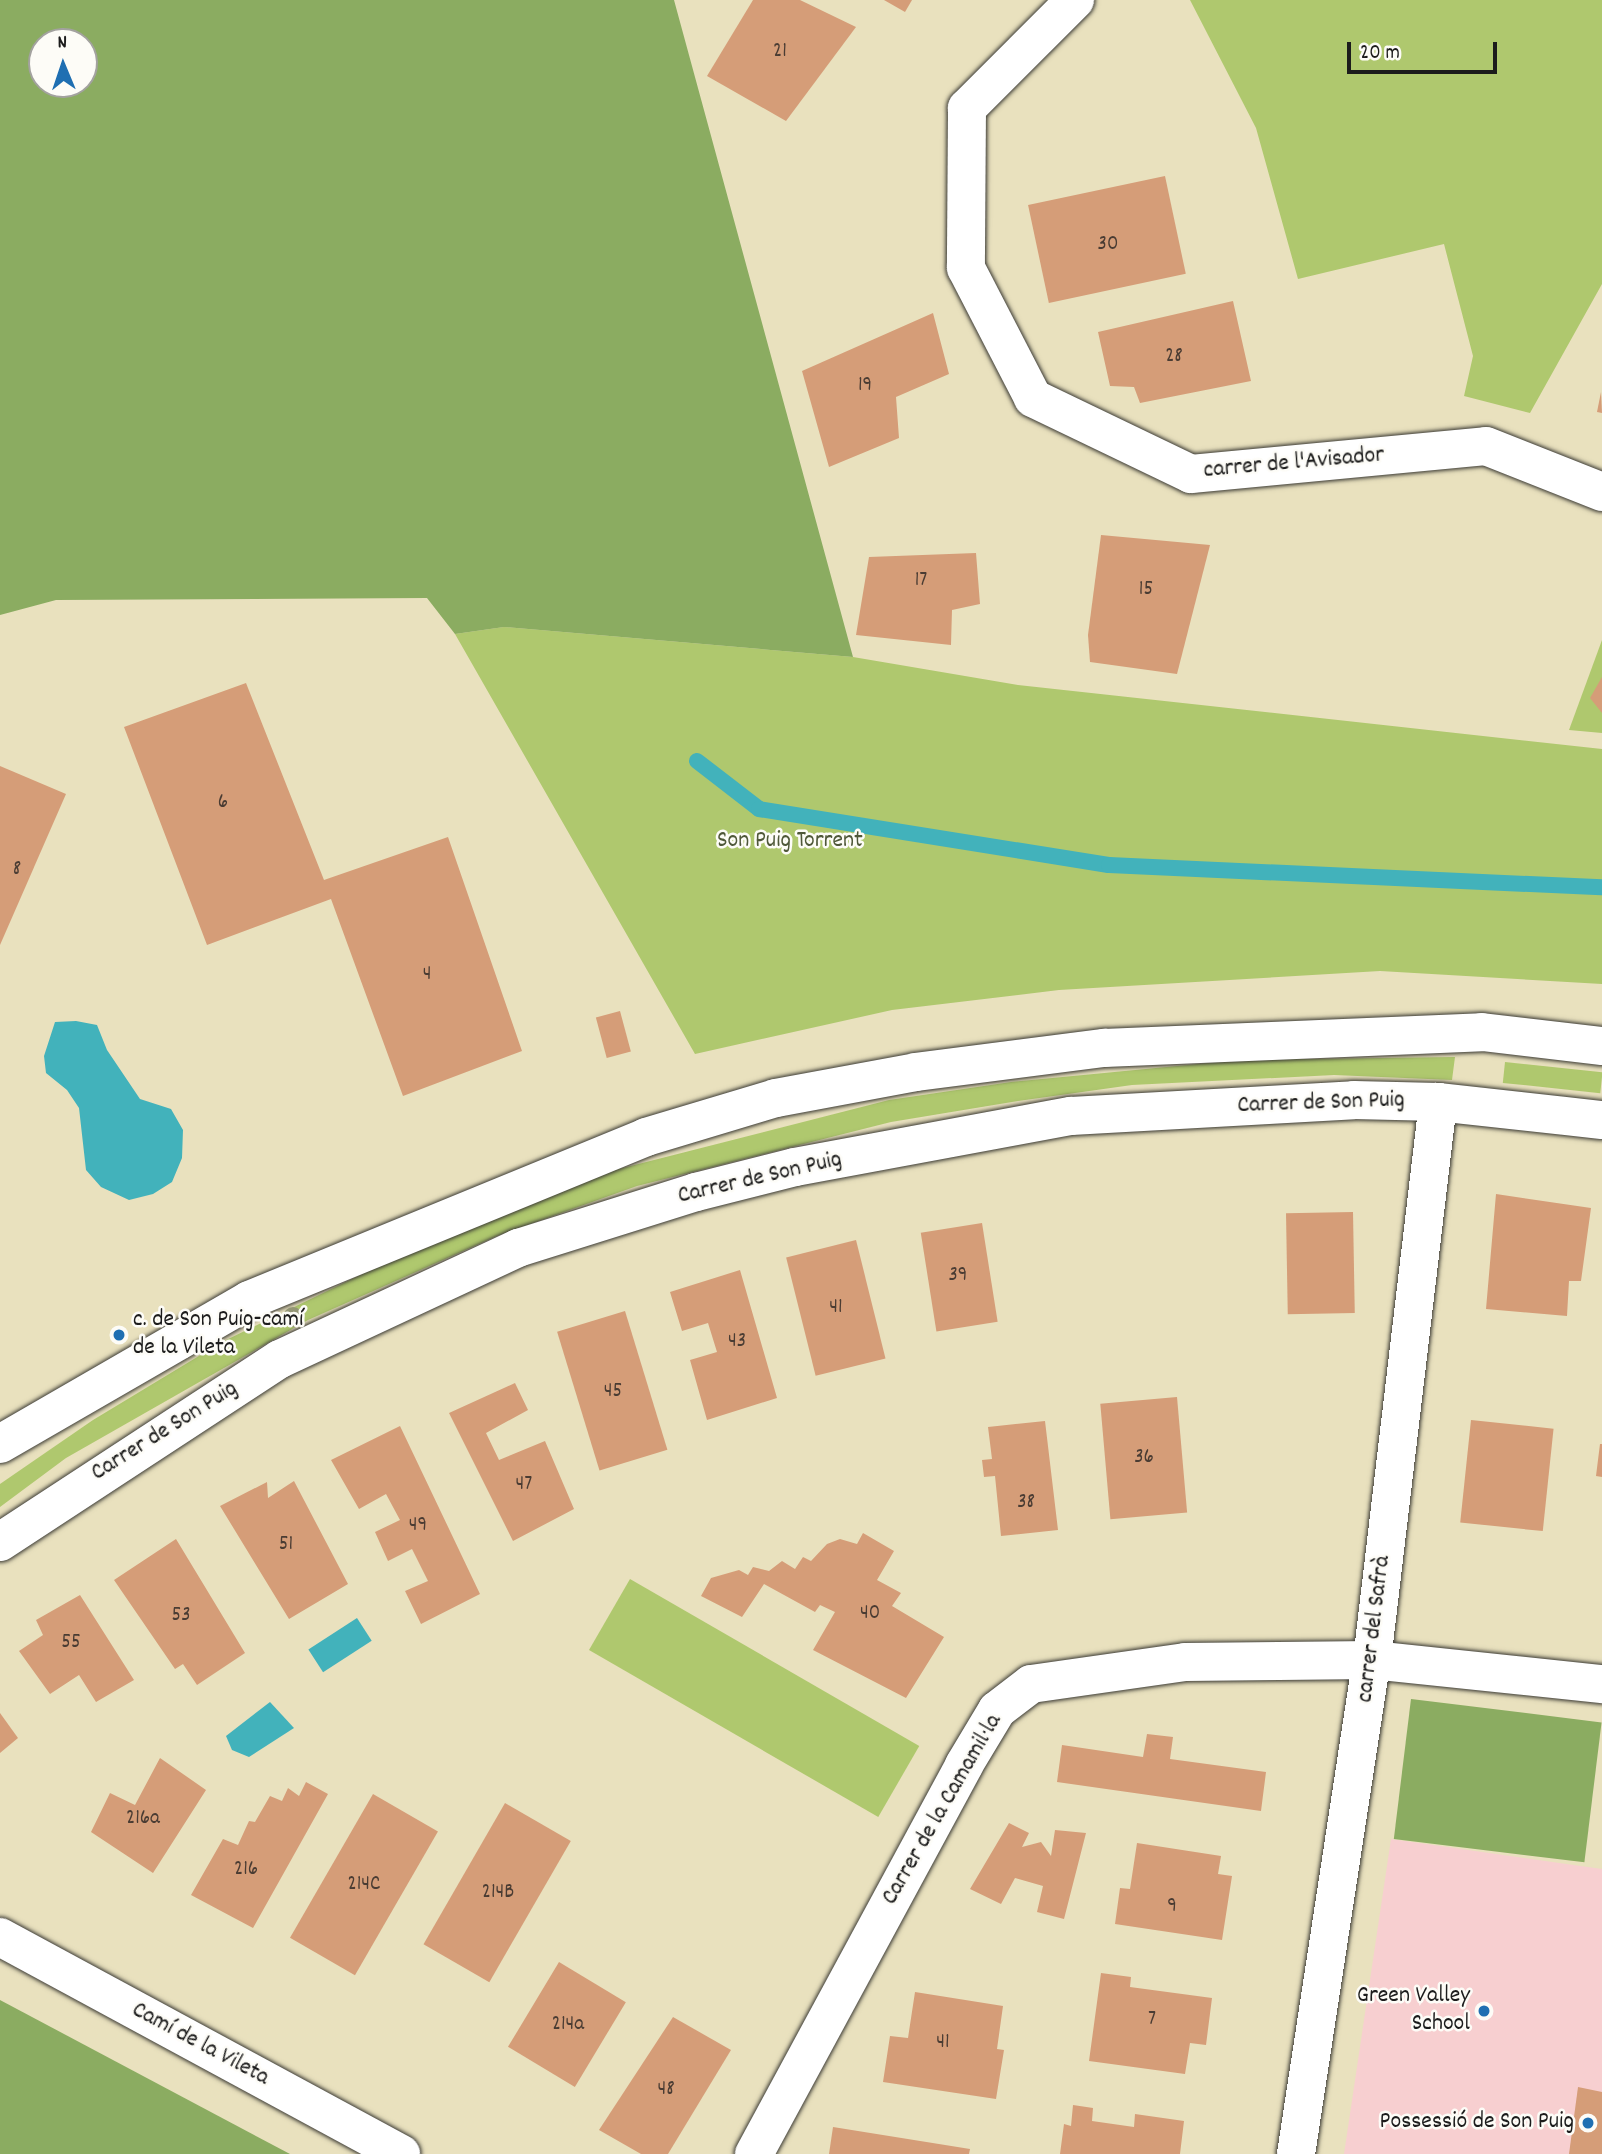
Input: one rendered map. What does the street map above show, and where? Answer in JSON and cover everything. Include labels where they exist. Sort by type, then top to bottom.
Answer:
[{"type":"street","name":"carrer de l'Avisador","points":[[1075,0],[967,108],[966,268],[1033,398],[1191,474],[1486,446],[1602,492]]},
{"type":"street","points":[[0,1444],[248,1300],[646,1137],[776,1098],[916,1072],[1104,1048],[1482,1032],[1602,1046]]},
{"type":"street","name":"Carrer de Son Puig","points":[[0,1542],[280,1359],[518,1248],[696,1192],[795,1167],[1071,1116],[1354,1100],[1438,1102],[1602,1120]]},
{"type":"street","name":"carrer del Safrà","points":[[1296,2154],[1372,1660],[1438,1102]]},
{"type":"street","name":"Carrer de la Camamil·la","points":[[754,2154],[997,1710],[1031,1684],[1185,1662],[1372,1660],[1602,1685]]},
{"type":"street","name":"Camí de la Vileta","points":[[0,1937],[401,2154]]},
{"type":"shaded area","name":"Green Valley School","points":[[1391,1839],[1602,1869],[1602,2154],[1344,2154]]},
{"type":"green space","points":[[0,0],[674,0],[853,657],[504,627],[455,634],[427,598],[56,600],[0,615]]},
{"type":"green space","points":[[1190,0],[1602,0],[1602,284],[1530,413],[1464,396],[1473,356],[1444,244],[1298,279],[1256,128]]},
{"type":"green space","name":"Son Puig Torrent","points":[[504,627],[853,657],[1018,685],[1602,749],[1602,984],[1380,971],[1059,990],[892,1010],[695,1054],[455,634]]},
{"type":"green space","points":[[1602,640],[1602,733],[1569,730]]},
{"type":"green space","points":[[1455,1057],[1452,1080],[1334,1075],[1132,1085],[1018,1101],[891,1122],[637,1186],[497,1236],[308,1320],[66,1458],[0,1507],[0,1484],[93,1420],[222,1342],[389,1261],[607,1172],[889,1100],[1011,1082],[1239,1060]]},
{"type":"green space","points":[[1505,1062],[1602,1072],[1600,1093],[1503,1083]]},
{"type":"green space","points":[[630,1579],[919,1746],[878,1817],[589,1650]]},
{"type":"green space","points":[[1411,1699],[1602,1722],[1584,1862],[1394,1839]]},
{"type":"green space","points":[[0,2000],[290,2154],[0,2154]]},
{"type":"water","points":[[76,1021],[97,1025],[107,1050],[140,1099],[171,1109],[183,1130],[182,1158],[172,1182],[153,1194],[129,1200],[101,1187],[86,1170],[79,1108],[67,1090],[46,1073],[44,1056],[55,1022]]},
{"type":"water","points":[[357,1618],[372,1641],[323,1672],[308,1650]]},
{"type":"water","points":[[270,1702],[294,1728],[249,1757],[232,1750],[226,1736]]},
{"type":"building","points":[[753,0],[800,0],[856,27],[786,121],[707,76]]},
{"type":"building","points":[[884,0],[912,0],[905,12]]},
{"type":"building","points":[[1165,176],[1186,274],[1049,303],[1028,205]]},
{"type":"building","points":[[1233,301],[1251,381],[1140,403],[1134,387],[1110,386],[1098,332]]},
{"type":"building","points":[[933,313],[949,374],[896,397],[899,438],[829,467],[802,371]]},
{"type":"building","points":[[1601,392],[1602,413],[1597,412]]},
{"type":"building","points":[[1101,535],[1210,545],[1177,674],[1090,662],[1088,635]]},
{"type":"building","points":[[976,553],[980,604],[952,610],[951,645],[856,635],[869,557]]},
{"type":"building","points":[[1602,677],[1602,713],[1590,698]]},
{"type":"building","points":[[246,683],[324,880],[448,837],[522,1051],[403,1096],[331,899],[207,945],[124,727]]},
{"type":"building","points":[[0,766],[66,794],[0,945]]},
{"type":"building","points":[[620,1011],[631,1052],[607,1058],[596,1017]]},
{"type":"building","points":[[1496,1194],[1591,1208],[1581,1281],[1569,1281],[1567,1316],[1486,1309]]},
{"type":"building","points":[[1353,1212],[1355,1313],[1288,1314],[1286,1213]]},
{"type":"building","points":[[982,1223],[998,1322],[936,1331],[921,1233]]},
{"type":"building","points":[[856,1240],[886,1358],[816,1376],[786,1257]]},
{"type":"building","points":[[740,1270],[777,1398],[707,1420],[690,1360],[717,1352],[708,1323],[682,1331],[670,1292]]},
{"type":"building","points":[[625,1311],[667,1450],[599,1470],[557,1332]]},
{"type":"building","points":[[515,1383],[528,1410],[486,1433],[499,1460],[545,1441],[574,1509],[513,1541],[449,1413]]},
{"type":"building","points":[[1177,1397],[1187,1513],[1110,1519],[1100,1404]]},
{"type":"building","points":[[1471,1420],[1554,1429],[1543,1531],[1460,1522]]},
{"type":"building","points":[[1045,1421],[1058,1530],[1001,1536],[995,1476],[984,1477],[982,1460],[992,1459],[988,1427]]},
{"type":"building","points":[[400,1426],[480,1594],[421,1624],[405,1591],[428,1581],[412,1549],[388,1561],[375,1532],[400,1520],[386,1494],[359,1509],[331,1460]]},
{"type":"building","points":[[1602,1444],[1602,1477],[1596,1476]]},
{"type":"building","points":[[294,1481],[348,1584],[289,1619],[220,1506],[267,1482],[268,1498]]},
{"type":"building","points":[[863,1533],[894,1551],[877,1580],[901,1593],[892,1606],[944,1637],[906,1698],[813,1650],[835,1612],[820,1605],[815,1612],[764,1584],[742,1617],[701,1596],[711,1578],[739,1570],[748,1575],[753,1567],[769,1571],[782,1561],[795,1569],[803,1557],[811,1561],[827,1544],[840,1539],[857,1544]]},
{"type":"building","points":[[176,1539],[245,1653],[197,1685],[183,1664],[175,1669],[114,1580]]},
{"type":"building","points":[[80,1595],[134,1680],[96,1702],[79,1675],[50,1694],[19,1651],[43,1635],[36,1620]]},
{"type":"building","points":[[0,1713],[18,1738],[0,1753]]},
{"type":"building","points":[[1147,1734],[1173,1737],[1170,1759],[1266,1772],[1261,1811],[1057,1782],[1062,1745],[1143,1757]]},
{"type":"building","points":[[160,1758],[206,1790],[153,1873],[91,1832],[110,1793],[135,1805]]},
{"type":"building","points":[[306,1782],[328,1794],[253,1928],[191,1895],[223,1839],[238,1845],[249,1821],[255,1822],[270,1796],[282,1801],[288,1788],[299,1796]]},
{"type":"building","points":[[373,1794],[438,1832],[355,1975],[290,1938]]},
{"type":"building","points":[[505,1803],[571,1841],[489,1982],[424,1944]]},
{"type":"building","points":[[1009,1823],[1029,1833],[1022,1847],[1041,1842],[1051,1856],[1055,1830],[1086,1833],[1064,1919],[1037,1912],[1043,1886],[1015,1878],[1001,1904],[970,1889]]},
{"type":"building","points":[[1137,1843],[1221,1856],[1218,1874],[1232,1876],[1222,1940],[1115,1924],[1120,1888],[1130,1889]]},
{"type":"building","points":[[559,1962],[626,2002],[575,2087],[508,2047]]},
{"type":"building","points":[[1101,1973],[1131,1977],[1130,1987],[1212,1998],[1206,2045],[1190,2043],[1185,2074],[1089,2061]]},
{"type":"building","points":[[915,1992],[1003,2006],[997,2049],[1004,2050],[996,2099],[883,2082],[890,2036],[908,2038]]},
{"type":"building","points":[[673,2017],[731,2050],[668,2154],[641,2154],[599,2130]]},
{"type":"building","name":"Possessió de Son Puig","points":[[1578,2087],[1602,2092],[1602,2154],[1569,2154]]},
{"type":"building","points":[[1073,2105],[1093,2108],[1092,2121],[1134,2127],[1135,2114],[1184,2121],[1180,2154],[1060,2154],[1064,2124],[1071,2126]]},
{"type":"building","points":[[833,2127],[970,2149],[969,2154],[829,2154]]},
{"type":"waterway","points":[[697,761],[759,809],[1109,865],[1602,887]]},
{"type":"place","name":"c. de Son Puig-camí de la Vileta","points":[[119,1335]]},
{"type":"place","name":"Green Valley School","points":[[1484,2011]]},
{"type":"place","name":"Possessió de Son Puig","points":[[1588,2123]]}]
